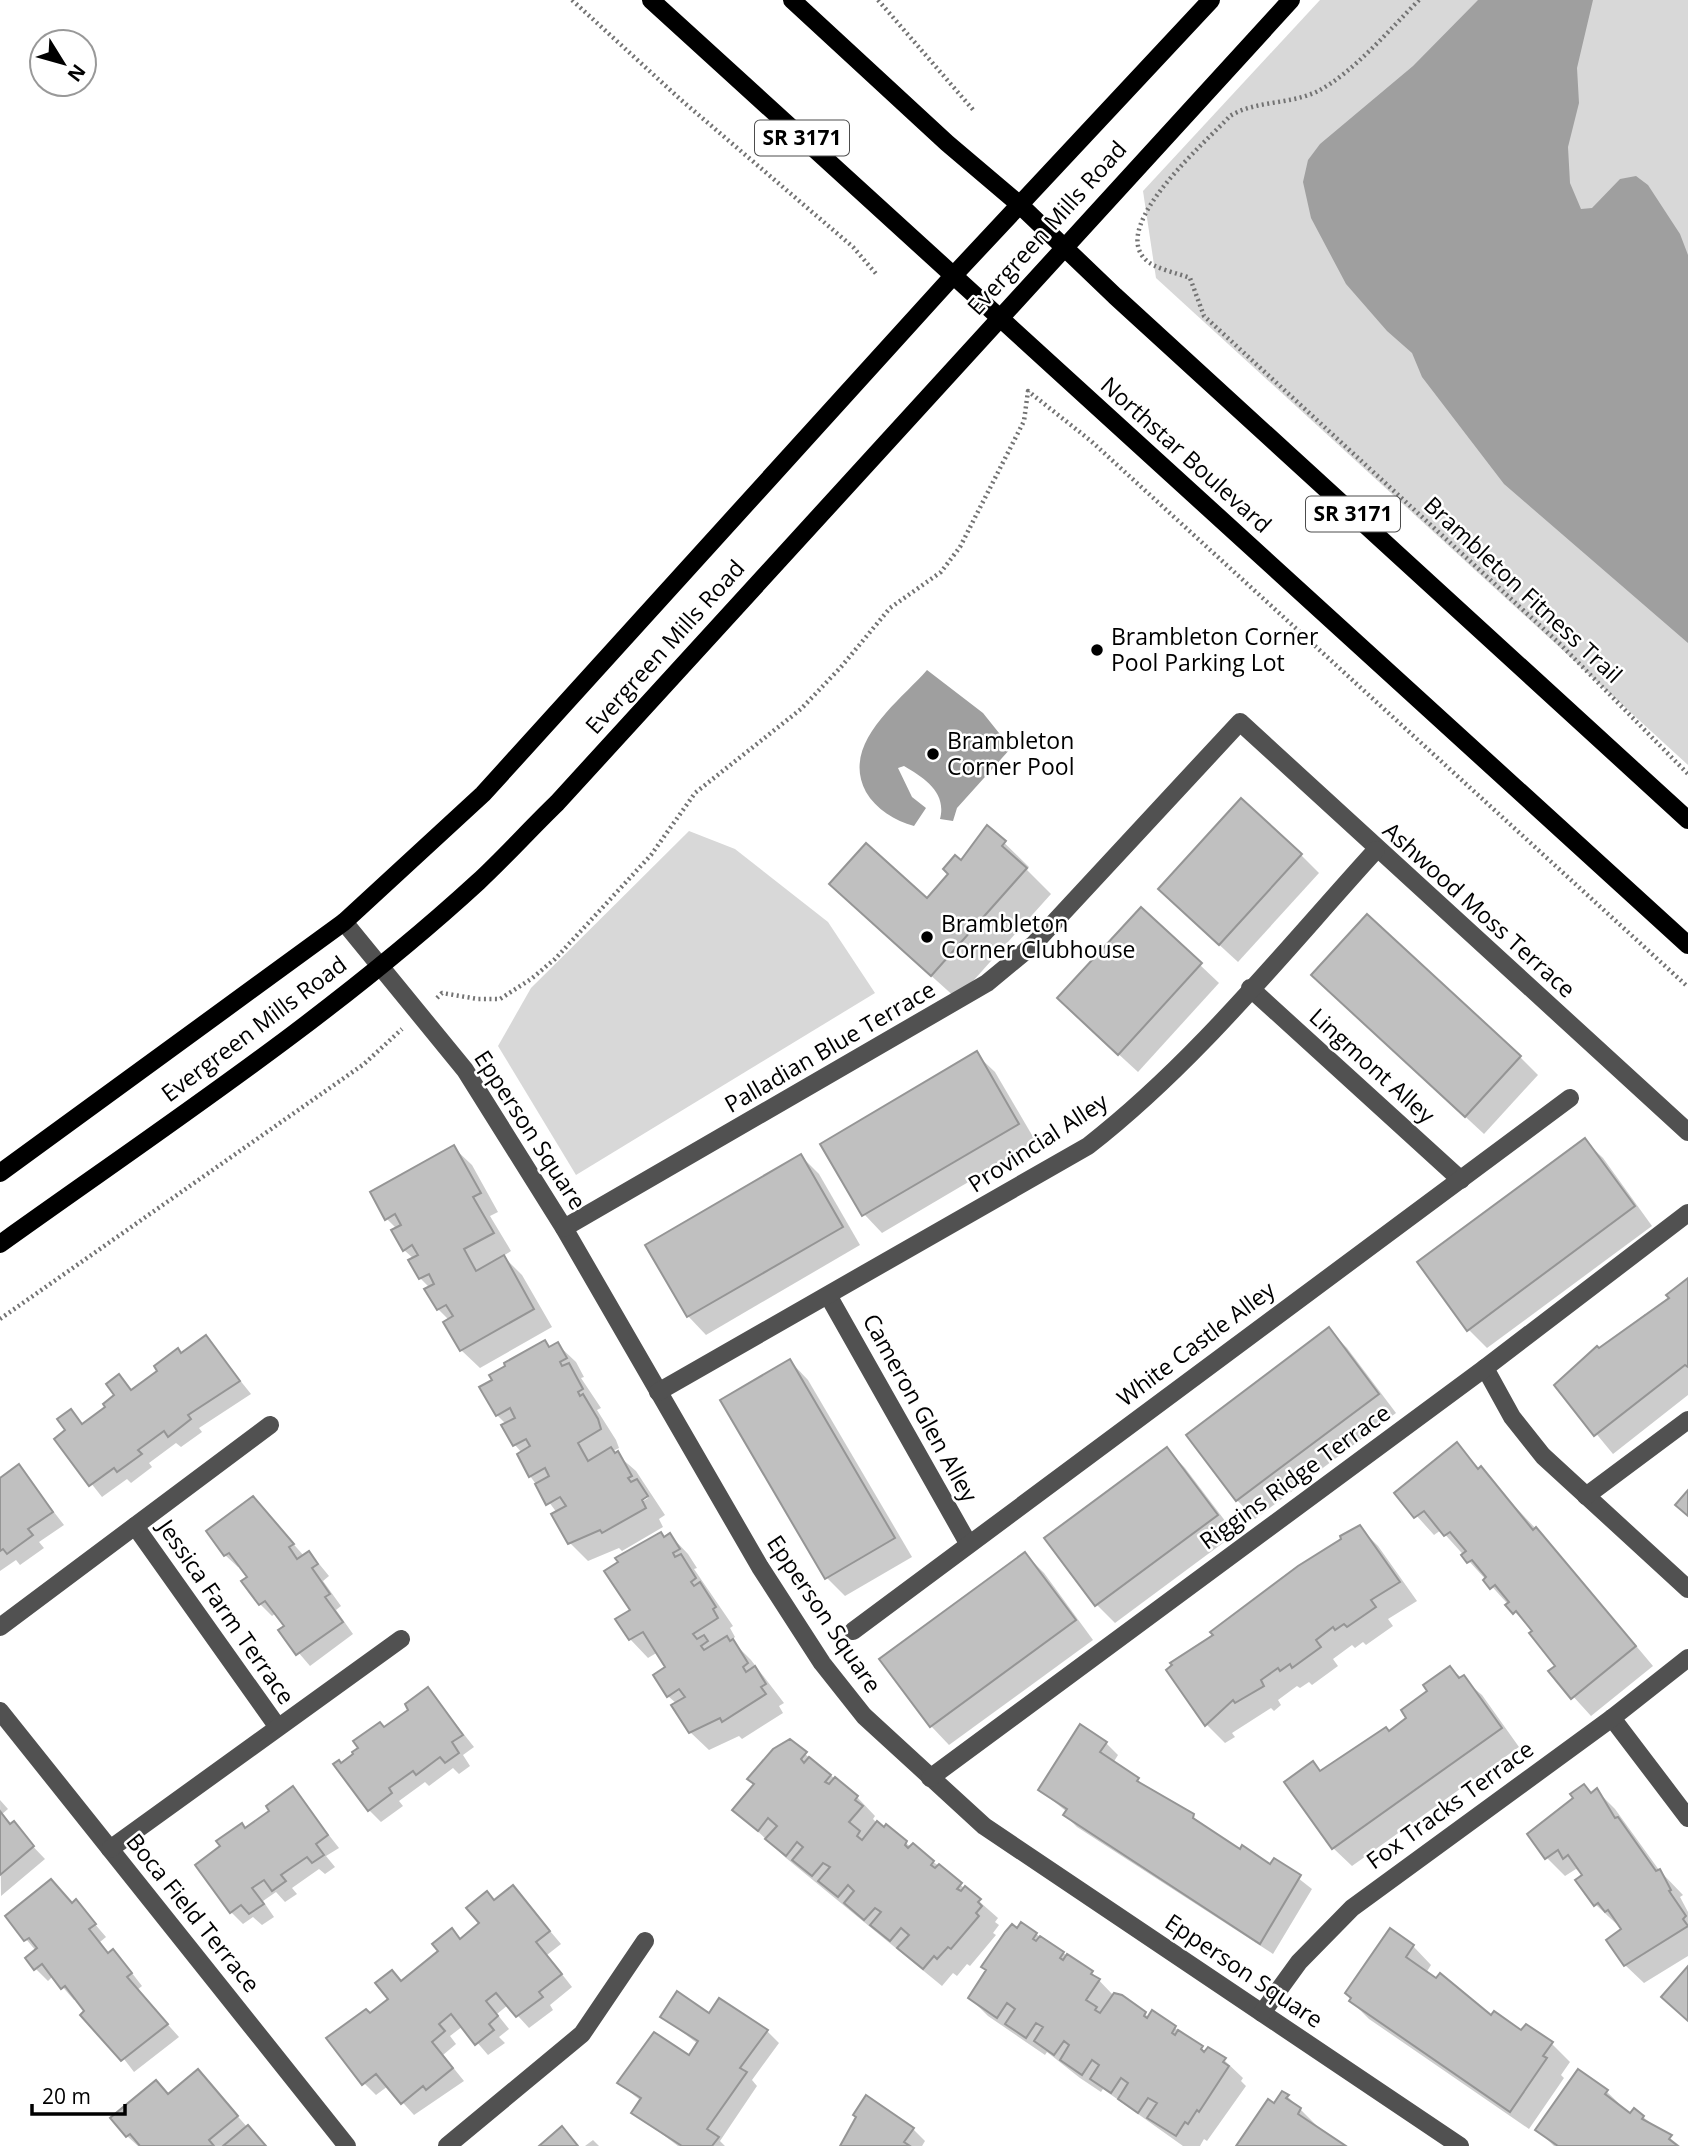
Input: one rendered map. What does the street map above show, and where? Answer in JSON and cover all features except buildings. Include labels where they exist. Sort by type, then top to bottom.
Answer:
[{"type":"main road","name":"Northstar Boulevard","points":[[651,0],[1688,945]]},
{"type":"main road","name":"SR 3171","points":[[792,0],[947,143],[1020,205],[1688,820]]},
{"type":"main road","name":"Evergreen Mills Road","points":[[0,1172],[344,922],[418,857],[492,785],[953,276],[1211,0]]},
{"type":"main road","name":"Evergreen Mills Road","points":[[0,1244],[233,1077],[379,967],[478,881],[557,803],[999,316],[1291,0]]},
{"type":"street","name":"Ashwood Moss Terrace","points":[[1240,722],[1376,850],[1688,1132]]},
{"type":"street","name":"Palladian Blue Terrace","points":[[564,1228],[987,983],[1033,945],[1240,722]]},
{"type":"street","name":"Provincial Alley","points":[[658,1392],[829,1297],[1088,1146],[1177,1069],[1376,850]]},
{"type":"street","name":"Epperson Square","points":[[344,922],[465,1070],[564,1228],[760,1567],[822,1663],[864,1716],[984,1826],[1460,2146]]},
{"type":"street","name":"Lingmont Alley","points":[[1250,988],[1461,1180]]},
{"type":"street","name":"White Castle Alley","points":[[853,1631],[1570,1098]]},
{"type":"street","name":"Riggins Ridge Terrace","points":[[930,1778],[1485,1368],[1688,1213]]},
{"type":"street","name":"Cameron Glen Alley","points":[[829,1297],[968,1543]]},
{"type":"street","points":[[1485,1368],[1520,1427],[1543,1457],[1688,1589]]},
{"type":"street","points":[[1586,1496],[1688,1420]]},
{"type":"street","name":"Jessica Farm Terrace","points":[[0,1627],[270,1425]]},
{"type":"street","name":"Jessica Farm Terrace","points":[[135,1526],[277,1726]]},
{"type":"street","name":"Jessica Farm Terrace","points":[[110,1849],[401,1639]]},
{"type":"street","name":"Fox Tracks Terrace","points":[[1262,2013],[1299,1962],[1352,1908],[1612,1718],[1688,1658]]},
{"type":"street","name":"Boca Field Terrace","points":[[0,1712],[347,2146]]},
{"type":"street","points":[[1612,1718],[1688,1818]]},
{"type":"street","points":[[447,2146],[582,2034],[645,1941]]},
{"type":"path","points":[[572,0],[680,99],[853,247],[878,276]]},
{"type":"path","points":[[878,0],[975,112]]},
{"type":"path","name":"Brambleton Fitness Trail","points":[[1419,0],[1340,76],[1317,92],[1244,107],[1230,116],[1149,203],[1140,223],[1138,247],[1146,261],[1190,278],[1204,316],[1560,644],[1688,774]]},
{"type":"path","points":[[0,1320],[364,1064],[442,993],[478,999],[500,999],[555,959],[652,855],[695,793],[801,709],[890,608],[942,572],[960,547],[1024,421],[1028,391],[1151,496],[1688,987]]},
{"type":"shaded area","points":[[1320,0],[1688,0],[1688,765],[1156,278],[1143,191]]},
{"type":"shaded area","points":[[1478,0],[1593,0],[1577,68],[1579,103],[1568,147],[1570,183],[1581,209],[1592,208],[1620,179],[1636,176],[1648,185],[1680,234],[1688,255],[1688,643],[1504,484],[1422,377],[1412,353],[1387,331],[1346,284],[1311,218],[1303,182],[1308,160],[1320,144],[1413,66]]},
{"type":"shaded area","name":"Brambleton Corner Pool","points":[[927,670],[983,713],[1011,748],[957,808],[953,821],[940,819],[940,801],[926,781],[904,766],[898,768],[912,797],[926,808],[914,826],[887,814],[870,798],[860,774],[861,757],[866,741],[876,725]]},
{"type":"shaded area","points":[[689,831],[735,849],[828,922],[875,993],[576,1175],[498,1046],[531,988]]},
{"type":"place","name":"Brambleton Corner Pool Parking Lot","points":[[1097,650]]},
{"type":"place","name":"Brambleton Corner Pool","points":[[933,754]]},
{"type":"place","name":"Brambleton Corner Clubhouse","points":[[927,937]]}]
